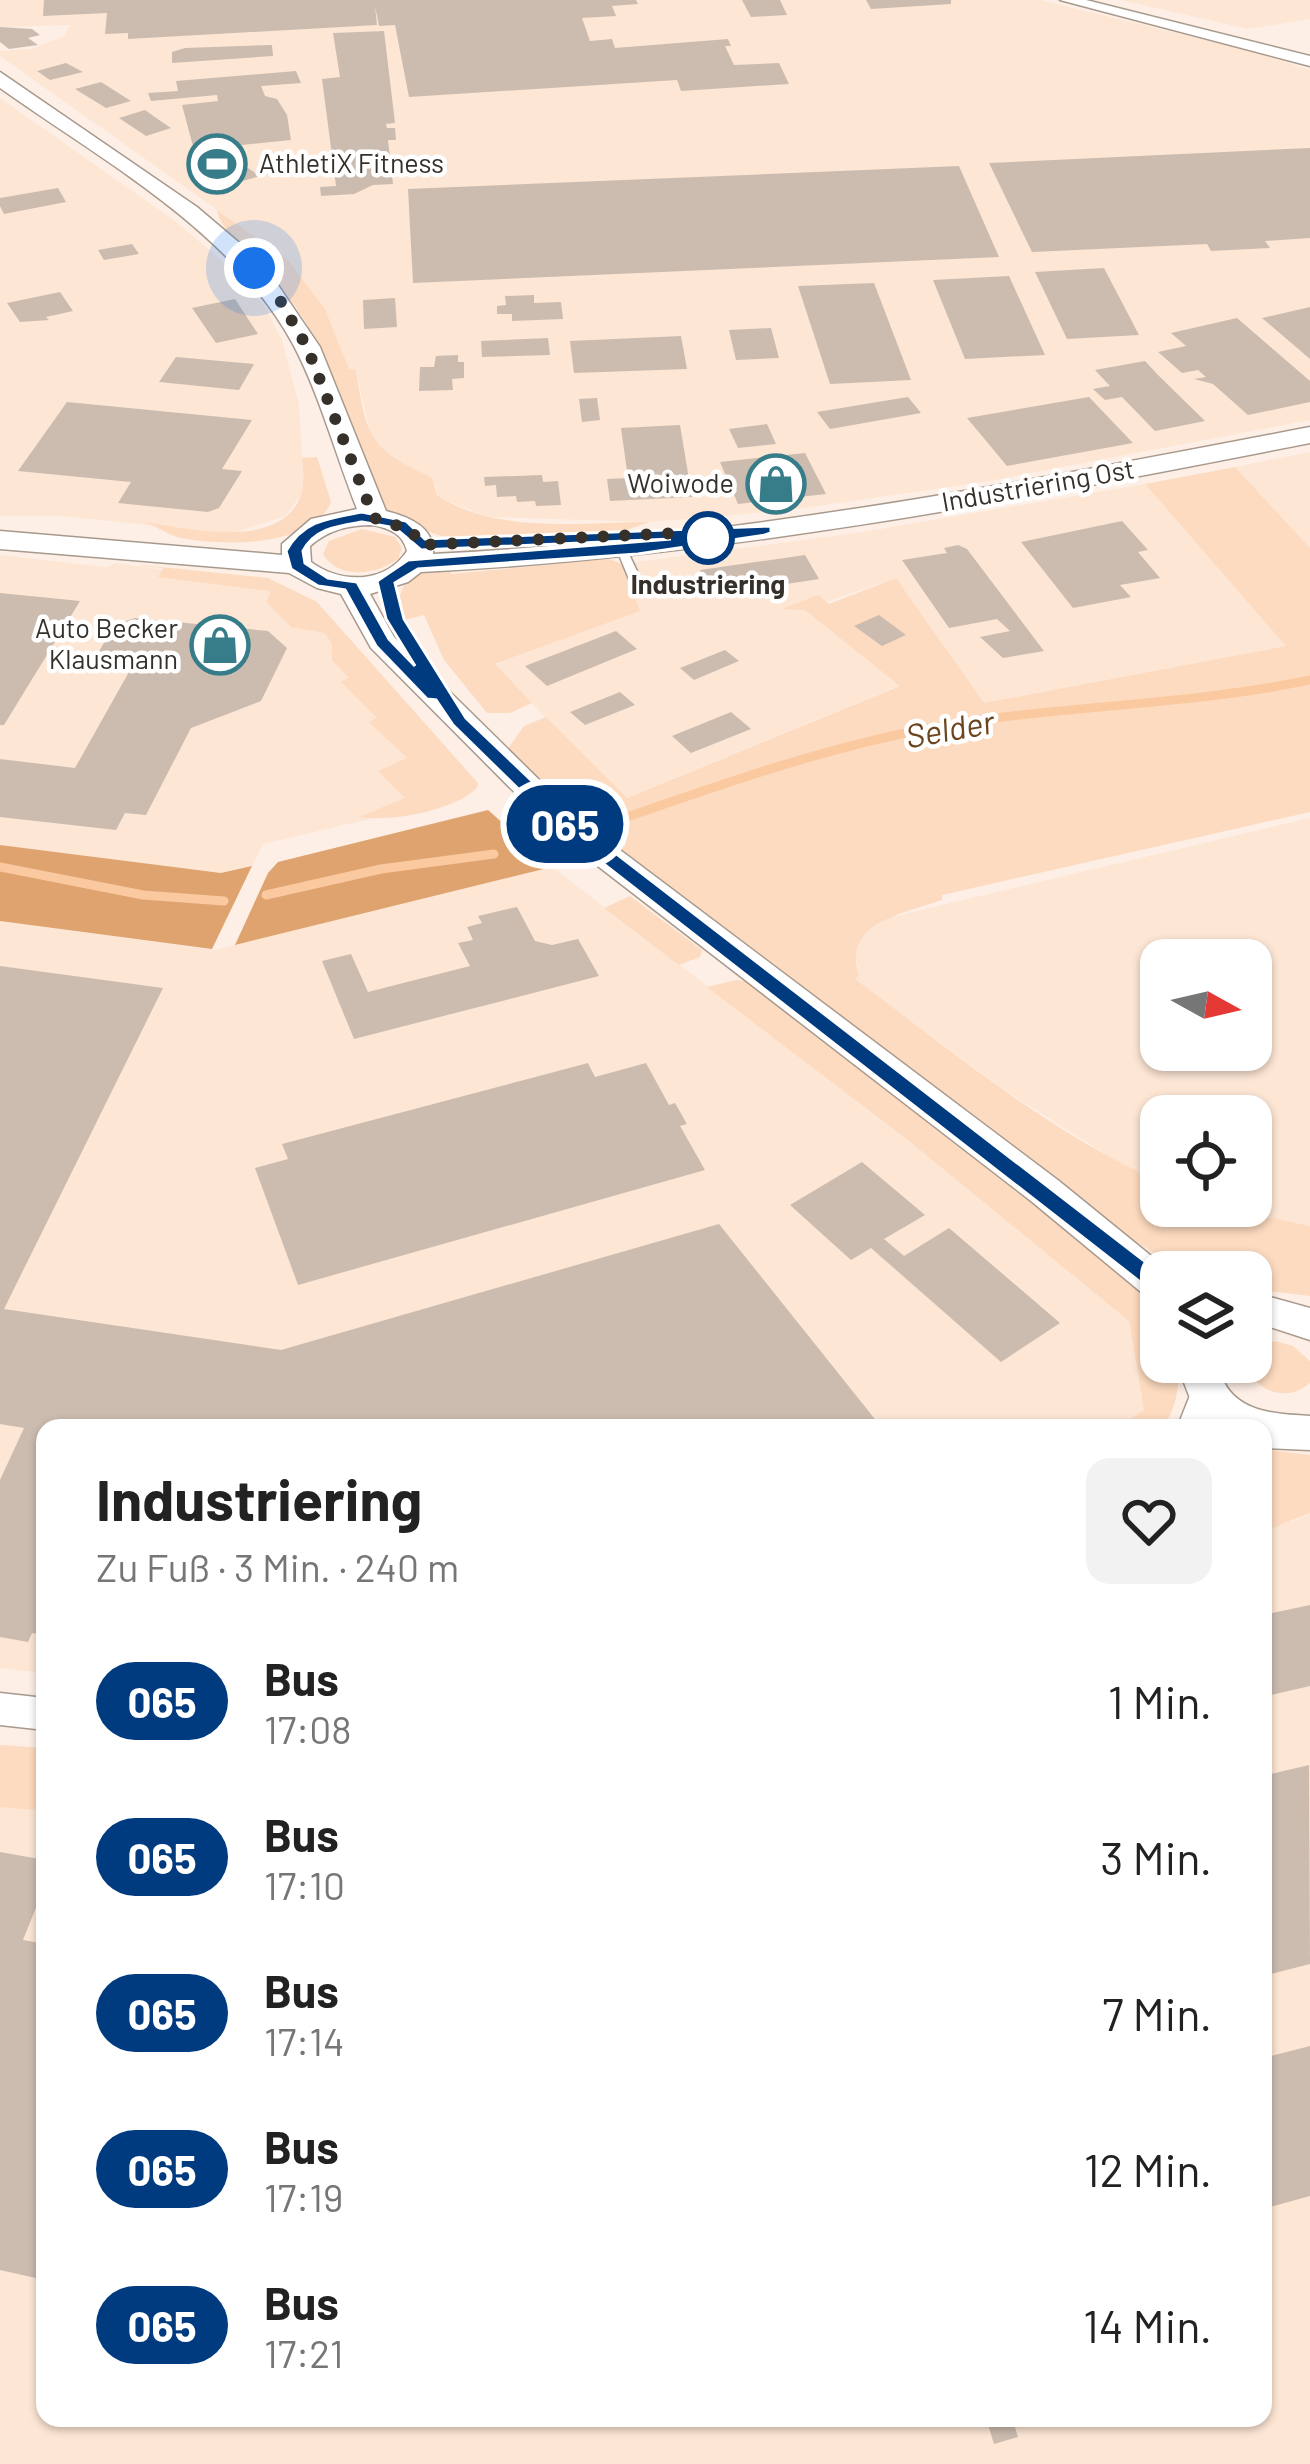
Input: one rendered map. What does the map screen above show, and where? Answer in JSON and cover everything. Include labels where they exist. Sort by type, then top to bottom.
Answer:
[{"type":"street","points":[[1068,0],[1310,61]]},
{"type":"street","points":[[0,77],[189,212],[254,268],[295,324],[374,518]]},
{"type":"street","points":[[321,387],[324,444],[338,520]]},
{"type":"street","name":"Industriering Ost","points":[[418,554],[622,550],[1005,493],[1310,435]]},
{"type":"street","points":[[0,527],[297,555],[324,582],[351,586],[386,581],[418,554],[411,530],[374,518],[338,520],[312,530],[297,555]]},
{"type":"street","name":"Industriering Ost","points":[[418,554],[765,530]]},
{"type":"street","points":[[0,540],[297,555]]},
{"type":"street","points":[[386,581],[395,619],[459,722]]},
{"type":"street","points":[[351,586],[382,642],[567,826],[1140,1269]]},
{"type":"street","points":[[1045,1191],[1140,1254]]},
{"type":"street","points":[[1272,1313],[1310,1324]]},
{"type":"street","points":[[1199,1394],[1235,1419]]},
{"type":"street","points":[[1272,1430],[1310,1433]]},
{"type":"street","points":[[0,1709],[36,1713]]},
{"type":"lane","points":[[622,550],[637,584]]},
{"type":"shaded area","points":[[0,0],[1040,0],[1255,52],[1310,70],[1310,420],[989,481],[790,510],[649,522],[488,517],[445,500],[436,486],[382,453],[371,436],[356,370],[349,370],[325,309],[289,261],[0,56],[0,51],[31,49],[65,36],[70,25],[0,27]]},
{"type":"shaded area","points":[[1121,0],[1310,0],[1310,19],[1248,29]]},
{"type":"shaded area","points":[[0,98],[175,221],[240,276],[265,307],[282,341],[299,404],[304,491],[285,516],[229,534],[63,516],[0,516]]},
{"type":"shaded area","points":[[217,210],[289,261],[325,309],[349,369],[356,370],[374,439],[395,458],[432,478],[437,495],[461,508],[513,521],[649,522],[627,530],[471,540],[437,535],[387,513],[311,332],[288,298],[239,246]]},
{"type":"shaded area","points":[[1310,452],[1310,548],[1235,467]]},
{"type":"shaded area","points":[[317,457],[331,502],[321,517],[286,536],[198,541],[176,537],[145,522],[232,532],[274,524],[290,513],[301,495],[302,458]]},
{"type":"shaded area","points":[[1235,467],[1310,548],[1310,812],[942,895],[942,900],[895,916],[868,932],[859,943],[855,979],[1041,1115],[1140,1172],[1140,1227],[1272,1227],[1272,1218],[1310,1226],[1310,1296],[1272,1291],[1272,1251],[1150,1251],[616,848],[626,845],[584,806],[562,807],[505,753],[524,726],[546,717],[627,798],[900,686],[805,610],[782,609],[818,595],[829,604],[896,578],[984,703],[1286,646],[1145,484]]},
{"type":"shaded area","points":[[1145,484],[1287,646],[984,703],[896,578],[805,609],[901,685],[626,798],[494,665],[639,611],[622,564],[863,532]]},
{"type":"shaded area","points":[[362,529],[395,537],[402,548],[398,559],[379,569],[358,572],[338,568],[323,554],[329,541]]},
{"type":"shaded area","points":[[0,555],[106,567],[116,563],[281,587],[325,627],[450,800],[263,844],[252,866],[221,873],[0,845]]},
{"type":"shaded area","points":[[609,559],[622,564],[640,611],[495,664],[532,703],[510,713],[487,713],[444,660],[424,615],[405,620],[399,599],[404,584],[424,570],[450,567],[451,574]]},
{"type":"shaded area","points":[[141,565],[268,578],[317,602],[478,783],[477,788],[453,803],[421,813],[359,817],[405,798],[378,771],[407,758],[369,722],[377,718],[341,682],[349,678],[332,660],[332,644],[325,633],[291,627],[266,602],[271,591],[158,577],[163,568]]},
{"type":"shaded area","points":[[488,810],[552,867],[235,945],[268,873],[278,862]]},
{"type":"shaded area","points":[[1310,818],[1310,1226],[1272,1218],[1272,1095],[1140,1095],[1140,1173],[1003,1089],[854,979],[859,975],[855,950],[863,935],[887,918]]},
{"type":"shaded area","points":[[0,845],[221,873],[252,866],[212,949],[0,921]]},
{"type":"shaded area","points":[[552,867],[904,1137],[1129,1321],[1144,1411],[1131,1419],[36,1419],[36,1672],[0,1668],[0,921],[215,950]]},
{"type":"shaded area","points":[[630,896],[702,950],[700,957],[679,965],[604,908]]},
{"type":"shaded area","points":[[747,981],[1140,1283],[1140,1383],[1178,1383],[1168,1419],[1130,1419],[1144,1410],[1129,1321],[904,1137],[707,987]]},
{"type":"shaded area","points":[[1272,1342],[1293,1346],[1310,1361],[1310,1383],[1294,1392],[1277,1393],[1258,1383],[1272,1383]]},
{"type":"shaded area","points":[[1272,1450],[1310,1455],[1310,1513],[1272,1528]]},
{"type":"shaded area","points":[[1310,1514],[1310,2464],[0,2464],[0,1807],[36,1810],[36,2427],[1272,2427],[1272,1529]]},
{"type":"shaded area","points":[[0,1745],[36,1747],[36,1810],[0,1807]]},
{"type":"building","points":[[44,0],[636,0],[638,4],[612,6],[616,16],[582,18],[590,41],[612,39],[615,48],[728,39],[731,46],[725,46],[734,65],[779,63],[789,84],[681,91],[677,80],[409,97],[395,25],[379,26],[375,6],[377,25],[128,39],[128,33],[105,34],[107,13],[43,16]]},
{"type":"building","points":[[742,0],[780,0],[787,15],[751,17]]},
{"type":"building","points":[[866,0],[951,0],[951,4],[871,9]]},
{"type":"building","points":[[0,27],[32,29],[40,35],[28,38],[38,45],[9,49],[0,42]]},
{"type":"building","points":[[384,31],[395,123],[386,124],[395,128],[396,140],[388,140],[393,184],[321,196],[320,187],[336,186],[322,79],[340,77],[333,33]]},
{"type":"building","points":[[272,45],[273,56],[172,63],[172,52],[185,48]]},
{"type":"building","points":[[66,63],[83,72],[50,80],[37,71]]},
{"type":"building","points":[[296,71],[301,83],[261,86],[265,96],[277,99],[287,115],[291,140],[194,150],[182,105],[218,101],[217,95],[151,101],[148,93],[178,91],[176,81]]},
{"type":"building","points":[[101,82],[131,101],[106,108],[75,89]]},
{"type":"building","points":[[145,110],[171,128],[146,136],[119,118]]},
{"type":"building","points":[[1310,148],[1310,238],[1265,241],[1270,248],[1211,251],[1207,244],[1032,252],[989,163]]},
{"type":"building","points":[[225,153],[260,176],[225,186],[191,163]]},
{"type":"building","points":[[959,166],[999,257],[413,283],[408,189]]},
{"type":"building","points":[[58,188],[66,202],[4,214],[0,206],[0,198]]},
{"type":"building","points":[[132,244],[139,254],[104,260],[98,250]]},
{"type":"building","points":[[1104,268],[1139,335],[1067,339],[1035,272]]},
{"type":"building","points":[[1009,276],[1045,355],[965,359],[933,280]]},
{"type":"building","points":[[874,283],[911,380],[830,384],[798,286]]},
{"type":"building","points":[[60,292],[73,311],[46,317],[49,320],[20,322],[7,303]]},
{"type":"building","points":[[534,295],[534,303],[561,302],[563,319],[512,321],[512,314],[497,314],[497,306],[506,305],[505,296]]},
{"type":"building","points":[[395,298],[397,327],[364,329],[363,300]]},
{"type":"building","points":[[235,299],[258,334],[216,343],[192,308]]},
{"type":"building","points":[[1310,307],[1310,359],[1262,318]]},
{"type":"building","points":[[1237,318],[1310,381],[1310,402],[1248,415],[1213,384],[1194,379],[1206,377],[1198,370],[1182,373],[1158,352],[1186,346],[1171,333]]},
{"type":"building","points":[[771,328],[779,358],[736,360],[729,330]]},
{"type":"building","points":[[681,336],[687,369],[574,373],[570,341]]},
{"type":"building","points":[[548,338],[550,355],[482,357],[481,341]]},
{"type":"building","points":[[458,355],[458,362],[464,362],[464,378],[452,379],[453,390],[419,391],[420,367],[434,367],[436,356]]},
{"type":"building","points":[[176,357],[254,364],[239,390],[159,382]]},
{"type":"building","points":[[1145,361],[1205,421],[1155,431],[1122,397],[1105,400],[1093,389],[1110,386],[1095,370]]},
{"type":"building","points":[[908,397],[921,413],[830,429],[817,412]]},
{"type":"building","points":[[1089,397],[1133,443],[1007,466],[967,418]]},
{"type":"building","points":[[597,398],[600,420],[582,422],[579,399]]},
{"type":"building","points":[[67,402],[252,420],[222,469],[242,471],[219,508],[208,512],[118,503],[131,482],[18,471]]},
{"type":"building","points":[[767,424],[776,444],[738,448],[729,429]]},
{"type":"building","points":[[680,425],[692,497],[610,501],[607,479],[628,478],[621,428]]},
{"type":"building","points":[[805,453],[826,494],[738,504],[720,462]]},
{"type":"building","points":[[542,475],[543,482],[558,481],[561,505],[536,506],[535,501],[517,502],[516,496],[497,497],[496,485],[485,486],[484,477]]},
{"type":"building","points":[[1122,521],[1148,550],[1138,552],[1160,578],[1120,585],[1131,597],[1073,608],[1021,542]]},
{"type":"building","points":[[958,545],[967,549],[1044,651],[1003,658],[980,637],[1010,631],[997,619],[949,628],[902,560],[947,553],[944,548]]},
{"type":"building","points":[[805,555],[819,579],[714,595],[700,570]]},
{"type":"building","points":[[0,593],[80,601],[4,725],[0,725]]},
{"type":"building","points":[[879,615],[906,635],[882,646],[854,626]]},
{"type":"building","points":[[135,618],[268,631],[287,648],[261,701],[191,728],[146,815],[125,813],[116,830],[0,817],[0,759],[75,768],[134,663],[97,655],[114,625]]},
{"type":"building","points":[[616,631],[637,649],[547,686],[525,666]]},
{"type":"building","points":[[725,650],[739,661],[694,680],[680,668]]},
{"type":"building","points":[[620,692],[635,705],[585,725],[570,712]]},
{"type":"building","points":[[731,712],[751,729],[691,753],[672,736]]},
{"type":"building","points":[[517,907],[535,941],[552,945],[578,939],[599,976],[354,1039],[322,961],[351,954],[368,992],[470,966],[458,943],[473,940],[467,927],[482,923],[478,916]]},
{"type":"building","points":[[0,966],[163,988],[4,1309],[281,1350],[719,1224],[875,1419],[36,1419],[36,1634],[28,1642],[0,1637],[0,1480],[24,1428],[0,1424]]},
{"type":"building","points":[[588,1063],[595,1077],[646,1063],[669,1105],[675,1103],[687,1124],[680,1126],[705,1170],[298,1285],[255,1168],[288,1159],[282,1144]]},
{"type":"building","points":[[862,1162],[925,1215],[884,1239],[904,1256],[949,1228],[1060,1323],[1001,1362],[871,1248],[851,1260],[790,1205]]},
{"type":"building","points":[[1310,1605],[1310,1686],[1272,1695],[1272,1613]]},
{"type":"building","points":[[1309,1765],[1310,1964],[1272,1974],[1272,1774]]},
{"type":"building","points":[[0,1852],[36,1858],[36,1908],[23,1940],[36,1942],[36,2278],[0,2270]]},
{"type":"building","points":[[1310,2046],[1310,2196],[1272,2207],[1272,2056]]},
{"type":"building","points":[[989,2427],[1015,2427],[1018,2437],[994,2444]]},
{"type":"waterway","name":"Selder","points":[[601,826],[767,770],[936,727],[1310,680]]},
{"type":"waterway","name":"Selder","points":[[266,895],[381,869],[494,854]]},
{"type":"waterway","name":"Selder","points":[[0,867],[143,895],[224,901]]},
{"type":"bus line","name":"065","points":[[434,695],[382,642],[351,586],[312,578],[297,566],[294,551],[302,536],[324,524],[362,517],[400,524],[421,545],[452,546],[765,530],[638,549],[414,564],[386,581],[388,596],[395,619],[459,722],[567,826],[1045,1191],[1140,1270]]},
{"type":"place","name":"AthletiX Fitness","points":[[217,164]]},
{"type":"place","name":"Woiwode","points":[[776,484]]},
{"type":"place","name":"Industriering","points":[[708,538]]},
{"type":"place","name":"Auto Becker Klausmann","points":[[220,645]]},
{"type":"route","points":[[254,268],[307,347],[374,518],[411,530],[421,545],[720,531],[708,538]]}]
